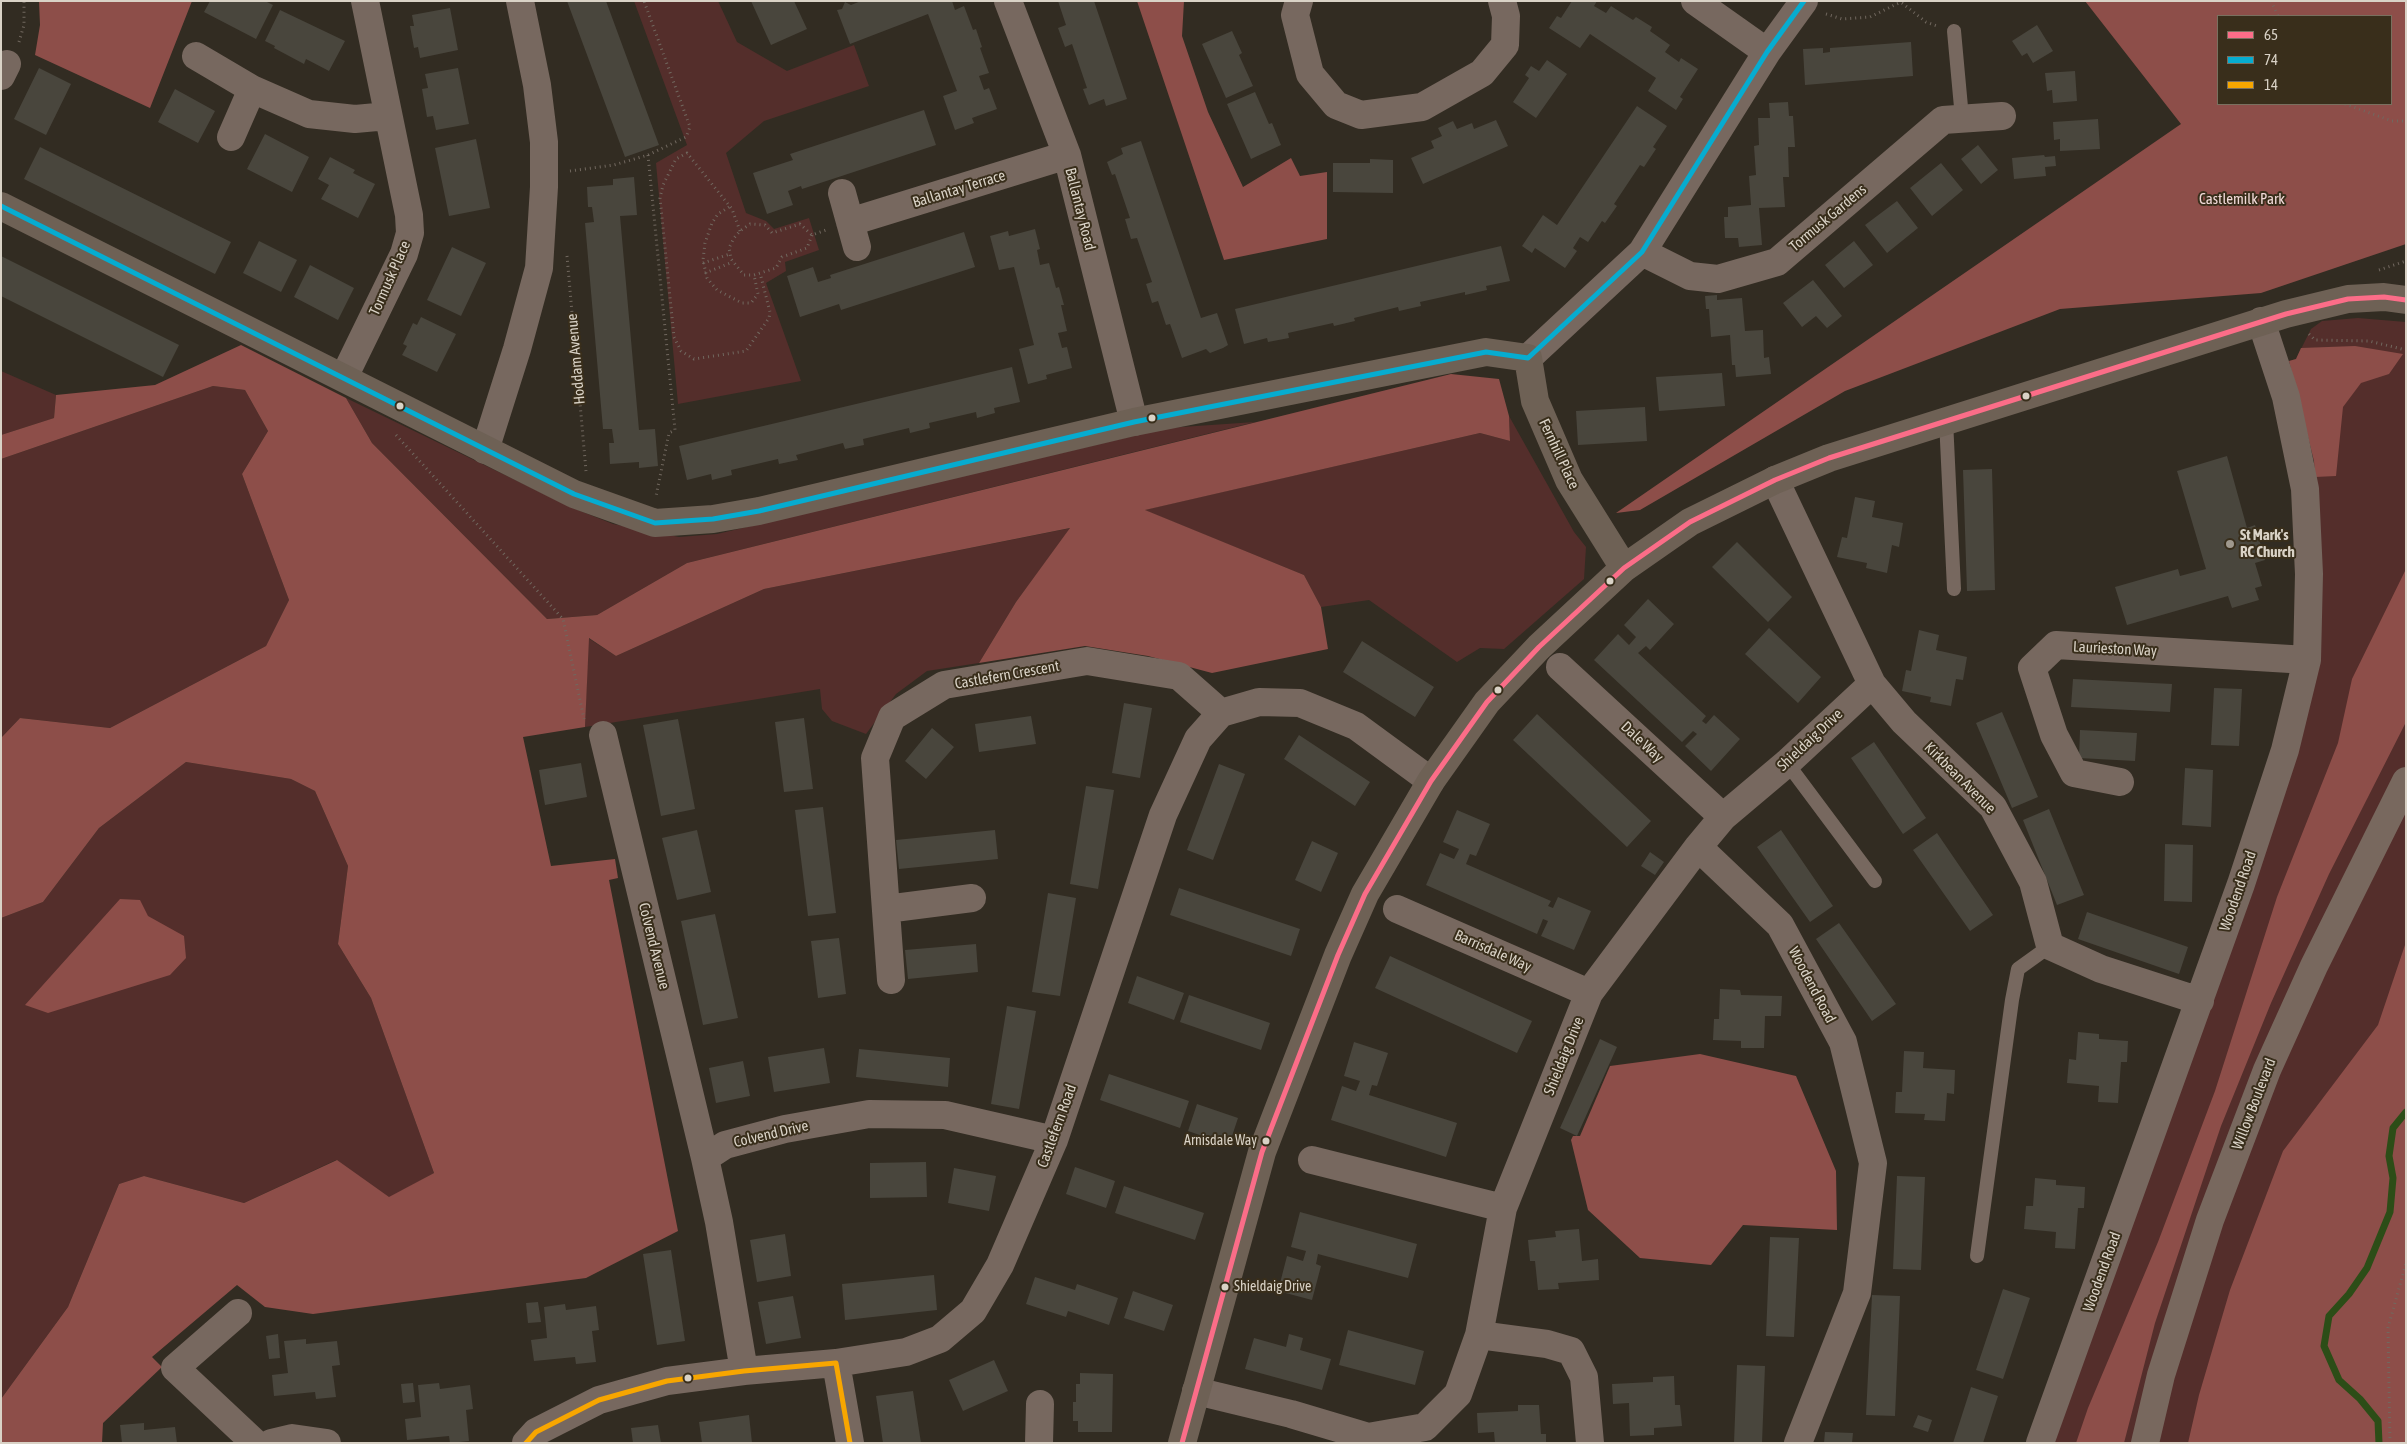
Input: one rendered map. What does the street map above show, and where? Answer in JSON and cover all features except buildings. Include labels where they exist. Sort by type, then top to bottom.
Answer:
[{"type":"main road","name":"Willow Boulevard","points":[[2145,1443],[2161,1375],[2210,1220],[2267,1070],[2314,966],[2406,781]]},
{"type":"street","name":"Tormusk Place","points":[[344,377],[404,254],[410,233],[409,215],[365,1]]},
{"type":"street","points":[[484,450],[517,349],[538,268],[541,232],[544,142],[537,85],[520,1]]},
{"type":"street","name":"Ballantay Road","points":[[1008,1],[1067,155],[1134,422]]},
{"type":"street","points":[[1299,1],[1295,15],[1310,74],[1336,105],[1361,115],[1422,108],[1482,73],[1505,45],[1506,16],[1502,1]]},
{"type":"street","points":[[1695,1],[1767,52]]},
{"type":"street","points":[[1,206],[344,377],[484,450],[589,499],[655,523],[713,519],[759,511],[1134,422],[1486,352],[1528,358],[1642,252],[1767,52],[1803,3]]},
{"type":"street","points":[[196,56],[252,89],[309,114],[355,119],[388,116]]},
{"type":"street","points":[[231,137],[252,89]]},
{"type":"street","name":"Tormusk Gardens","points":[[1642,252],[1690,276],[1718,279],[1777,262],[1943,120],[2002,116]]},
{"type":"street","name":"Ballantay Terrace","points":[[854,234],[1067,155]]},
{"type":"street","points":[[842,193],[854,234]]},
{"type":"street","points":[[1182,1443],[1265,1143],[1338,955],[1365,894],[1431,781],[1487,702],[1538,647],[1624,568],[1690,522],[1774,480],[1829,458],[2273,318],[2348,299],[2384,297],[2406,300]]},
{"type":"street","name":"Woodend Road","points":[[2040,1443],[2200,1001],[2285,750],[2307,660],[2309,574],[2305,489],[2286,397],[2273,318]]},
{"type":"street","name":"Fernhill Place","points":[[1528,358],[1535,401],[1569,480],[1624,568]]},
{"type":"street","name":"Kirkbean Avenue","points":[[1774,480],[1872,684],[1904,722],[1993,807],[2033,882],[2050,946]]},
{"type":"street","name":"Laurieston Way","points":[[2120,782],[2074,774],[2054,735],[2032,668],[2056,646],[2307,660]]},
{"type":"street","name":"Castlefern Crescent","points":[[891,980],[875,758],[892,717],[944,686],[1087,661],[1179,676],[1220,713]]},
{"type":"street","name":"Dale Way","points":[[1560,667],[1723,816]]},
{"type":"street","name":"Shieldaig Drive","points":[[1196,1391],[1291,1414],[1368,1437],[1425,1427],[1458,1394],[1479,1335],[1503,1208],[1589,993],[1723,816],[1787,763],[1872,684]]},
{"type":"street","points":[[1220,713],[1259,702],[1300,703],[1356,726],[1431,781]]},
{"type":"street","name":"Castlefern Road","points":[[526,1443],[536,1432],[599,1400],[667,1381],[744,1371],[836,1363],[906,1352],[940,1339],[973,1310],[1000,1265],[1054,1140],[1163,815],[1198,739],[1220,713]]},
{"type":"street","name":"Colvend Avenue","points":[[603,735],[705,1158]]},
{"type":"street","name":"Woodend Road","points":[[1698,847],[1780,925],[1843,1042],[1873,1164],[1857,1293],[1798,1443]]},
{"type":"street","points":[[886,909],[972,898]]},
{"type":"street","name":"Barrisdale Way","points":[[1397,909],[1589,993]]},
{"type":"street","points":[[2050,946],[2100,969],[2200,1001]]},
{"type":"street","name":"Colvend Drive","points":[[705,1158],[725,1145],[785,1129],[869,1114],[944,1115],[1054,1140]]},
{"type":"street","points":[[705,1158],[719,1222],[744,1371]]},
{"type":"street","points":[[1312,1160],[1503,1208]]},
{"type":"street","points":[[238,1313],[175,1368],[256,1443]]},
{"type":"street","points":[[1479,1335],[1547,1344],[1571,1351],[1584,1377],[1590,1443]]},
{"type":"street","points":[[836,1363],[850,1443]]},
{"type":"street","points":[[1039,1443],[1040,1404]]},
{"type":"street","points":[[272,1443],[292,1438],[327,1443]]},
{"type":"lane","points":[[1954,32],[1962,118]]},
{"type":"lane","points":[[1946,420],[1954,589]]},
{"type":"lane","points":[[1787,763],[1875,881]]},
{"type":"lane","points":[[1977,1256],[2012,1000],[2018,970],[2050,946]]},
{"type":"path","points":[[4,70],[20,40],[24,25],[24,1]]},
{"type":"path","points":[[544,175],[614,165],[648,155],[686,138],[690,126],[644,1]]},
{"type":"path","points":[[2271,1],[2278,15]]},
{"type":"path","points":[[1803,3],[1842,19],[1870,17],[1902,2],[1926,22],[1954,32]]},
{"type":"path","points":[[2347,105],[2392,121],[2406,122]]},
{"type":"path","points":[[740,231],[732,209],[687,153],[676,159],[663,184],[660,198],[674,337],[680,351],[694,359],[746,351],[770,318],[760,273]]},
{"type":"path","points":[[648,155],[675,430],[668,433],[650,521]]},
{"type":"path","points":[[729,207],[718,214],[705,243],[703,263],[705,273],[717,290],[742,304],[751,303],[758,294],[754,275]]},
{"type":"path","points":[[812,235],[807,248],[782,257],[776,268],[754,275],[744,275],[733,262],[730,254],[729,248],[740,231],[750,224],[765,225],[772,233],[800,224],[812,235],[854,234]]},
{"type":"path","name":"Hoddam Avenue","points":[[541,232],[567,249],[589,499]]},
{"type":"path","points":[[703,263],[730,254]]},
{"type":"path","points":[[705,273],[733,262]]},
{"type":"path","points":[[2273,318],[2315,340],[2369,341],[2406,350]]},
{"type":"path","points":[[390,428],[564,619],[585,727],[603,735]]},
{"type":"path","points":[[2390,1443],[2388,1328],[2406,1263]]},
{"type":"shaded area","points":[[634,1],[718,1],[737,42],[787,71],[854,45],[869,86],[764,121],[726,153],[746,213],[766,221],[774,229],[809,218],[819,250],[785,262],[786,271],[766,283],[801,381],[678,404],[656,163],[687,145]]},
{"type":"shaded area","points":[[2358,318],[2406,322],[2406,1443],[2054,1443],[2267,836],[2320,531],[2314,461],[2289,361],[2296,359],[2311,329],[2322,321]]},
{"type":"shaded area","points":[[1,371],[56,395],[54,418],[1,435]]},
{"type":"shaded area","points":[[213,386],[245,390],[268,431],[242,474],[289,600],[266,646],[110,728],[20,718],[1,738],[1,459]]},
{"type":"shaded area","points":[[346,398],[573,508],[613,524],[679,537],[717,534],[1167,428],[1255,422],[687,563],[597,615],[547,619],[372,443]]},
{"type":"shaded area","points":[[1509,416],[1574,532],[1586,547],[1584,579],[1504,649],[1480,648],[1457,662],[1369,600],[1321,607],[1304,575],[1144,510],[1480,433],[1510,441]]},
{"type":"shaded area","points":[[1071,528],[1016,602],[979,663],[927,671],[896,694],[866,734],[832,721],[822,709],[820,689],[585,727],[588,638],[616,656],[764,589]]},
{"type":"shaded area","points":[[186,762],[291,779],[315,791],[348,866],[338,944],[371,998],[434,1173],[389,1198],[336,1160],[244,1203],[144,1176],[119,1184],[68,1307],[1,1399],[1,918],[43,902],[99,828]]},
{"type":"green space","points":[[39,1],[192,1],[150,108],[35,55],[40,25]]},
{"type":"green space","points":[[1137,1],[1184,1],[1182,36],[1208,112],[1243,187],[1291,158],[1300,176],[1327,172],[1327,239],[1224,260]]},
{"type":"green space","name":"Castlemilk Park","points":[[2085,1],[2406,1],[2406,244],[2261,293],[2060,309],[1845,391],[1640,510],[1616,513],[2181,124]]},
{"type":"green space","points":[[241,345],[346,398],[372,443],[547,619],[597,615],[687,563],[1451,374],[1499,379],[1509,416],[1510,441],[1480,433],[1145,510],[1304,575],[1321,607],[1328,649],[1212,673],[1148,656],[1085,646],[979,663],[1016,602],[1070,528],[764,589],[616,656],[589,638],[585,727],[523,737],[551,866],[615,859],[618,878],[609,880],[678,1231],[586,1278],[313,1314],[265,1307],[237,1285],[152,1357],[162,1367],[103,1423],[102,1443],[1,1443],[1,1399],[68,1307],[119,1184],[144,1176],[244,1203],[337,1160],[389,1197],[434,1173],[371,998],[338,944],[348,866],[315,791],[291,779],[186,762],[99,828],[43,902],[1,918],[1,738],[20,718],[110,728],[266,646],[289,600],[242,474],[268,431],[245,390],[213,386],[1,459],[1,435],[54,418],[56,395],[155,385]]},
{"type":"green space","points":[[2355,346],[2403,354],[2389,374],[2361,383],[2343,407],[2336,476],[2315,477],[2314,461],[2289,361],[2296,359],[2301,348]]},
{"type":"green space","points":[[2406,569],[2406,722],[2329,874],[2271,1003],[2221,1126],[2155,1323],[2124,1443],[2076,1443],[2088,1408],[2158,1242],[2215,1091],[2277,897],[2338,743],[2352,679]]},
{"type":"green space","points":[[120,899],[140,900],[148,916],[184,936],[186,958],[170,975],[48,1013],[25,1005]]},
{"type":"green space","points":[[2406,942],[2406,1443],[2188,1443],[2199,1395],[2230,1290],[2283,1151],[2378,1025]]},
{"type":"green space","points":[[1700,1054],[1796,1076],[1836,1171],[1837,1230],[1743,1225],[1711,1265],[1640,1258],[1588,1210],[1571,1140],[1573,1136],[1580,1136],[1610,1066]]},
{"type":"waterway","points":[[2379,1443],[2378,1421],[2360,1399],[2339,1380],[2324,1346],[2329,1316],[2349,1294],[2367,1268],[2390,1212],[2393,1178],[2389,1156],[2393,1128],[2406,1112]]},
{"type":"transit line","name":"74","points":[[1,206],[574,494],[655,523],[713,519],[759,511],[1134,422],[1486,352],[1528,358],[1642,252],[1767,52],[1804,1]]},
{"type":"transit line","name":"65","points":[[1182,1443],[1262,1152],[1338,955],[1365,894],[1431,781],[1487,702],[1539,647],[1624,568],[1690,522],[1775,480],[1829,458],[2286,314],[2348,299],[2384,297],[2406,300]]},
{"type":"transit line","name":"14","points":[[526,1443],[536,1432],[599,1400],[667,1381],[744,1371],[836,1363],[850,1443]]},
{"type":"place","name":"St Mark's RC Church","points":[[2230,544]]},
{"type":"place","name":"Arnisdale Way","points":[[1266,1141]]},
{"type":"place","name":"Shieldaig Drive","points":[[1225,1287]]}]
